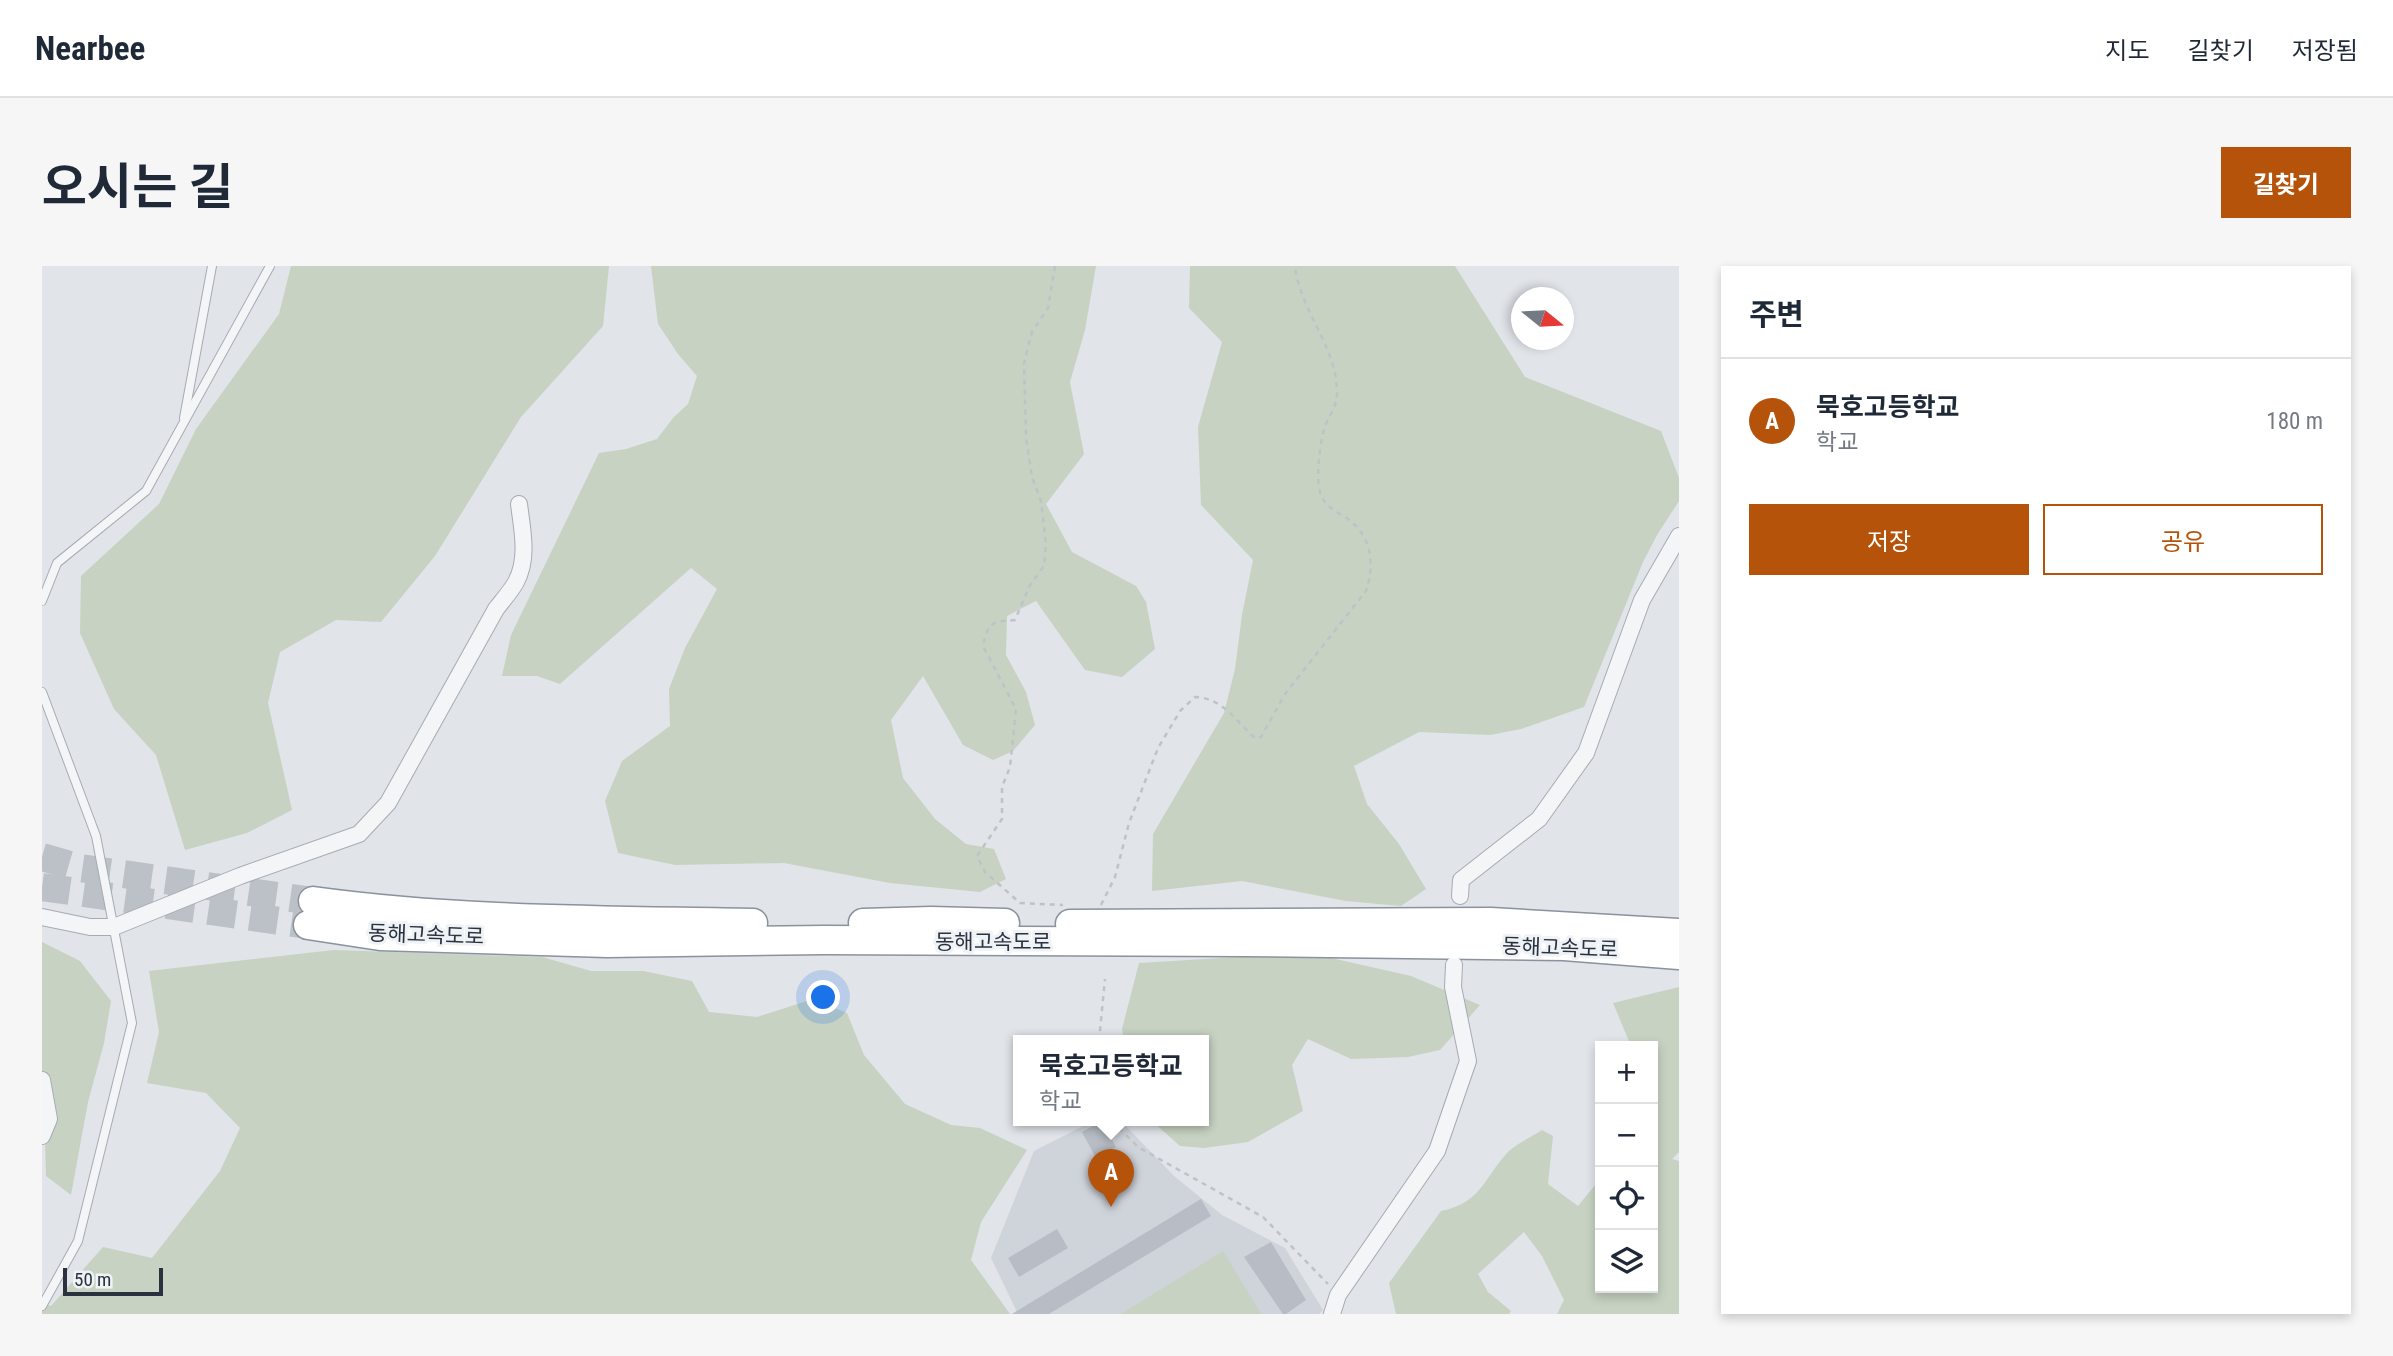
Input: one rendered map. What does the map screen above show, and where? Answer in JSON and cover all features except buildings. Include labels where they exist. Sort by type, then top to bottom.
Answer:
[{"type":"highway","name":"동해고속도로","points":[[1679,933],[1490,922],[1043,924],[931,921],[821,924],[597,921],[383,911],[310,913],[380,936],[607,943],[825,940],[1246,942],[1564,946],[1679,955]]},
{"type":"street","points":[[42,917],[90,927],[114,927],[240,876],[359,834],[388,803],[489,621],[516,582],[524,547],[519,504]]},
{"type":"street","points":[[1460,896],[1461,880],[1539,819],[1586,752],[1643,600],[1679,536]]},
{"type":"street","points":[[1332,1314],[1338,1295],[1437,1151],[1468,1061],[1453,987],[1454,965]]},
{"type":"street","points":[[42,1080],[50,1119],[42,1136]]},
{"type":"lane","points":[[182,426],[212,266]]},
{"type":"lane","points":[[42,601],[57,563],[146,491],[270,266]]},
{"type":"lane","points":[[42,692],[96,836],[132,1023],[78,1241],[42,1306]]},
{"type":"path","points":[[1055,266],[1048,308],[1032,332],[1024,363],[1026,437],[1032,477],[1041,501],[1046,544],[1044,566],[1030,585],[1015,620],[995,622],[987,628],[983,646],[1016,709],[1010,767],[1002,787],[1002,820],[977,856],[985,872],[1020,903],[1073,905]]},
{"type":"path","points":[[1100,906],[1115,877],[1129,823],[1158,748],[1180,711],[1195,697],[1208,698],[1229,711],[1255,738],[1261,737],[1285,694],[1360,601],[1370,581],[1371,556],[1366,541],[1355,525],[1325,503],[1319,489],[1323,434],[1336,402],[1336,377],[1331,355],[1297,284],[1295,266]]},
{"type":"path","points":[[1100,1035],[1105,979]]},
{"type":"path","points":[[1117,1126],[1138,1147],[1263,1217],[1338,1295]]},
{"type":"shaded area","points":[[1083,1126],[1126,1126],[1174,1176],[1222,1215],[1285,1248],[1323,1310],[1319,1314],[1018,1314],[991,1258],[1034,1151]]},
{"type":"green space","points":[[291,266],[609,266],[603,326],[521,417],[435,556],[381,622],[336,620],[280,652],[268,703],[292,810],[247,833],[185,850],[156,755],[114,709],[80,633],[81,576],[159,504],[196,429],[279,314]]},
{"type":"green space","points":[[651,266],[1096,266],[1085,330],[1070,382],[1084,454],[1046,504],[1072,552],[1136,586],[1146,602],[1155,649],[1122,677],[1085,670],[1036,601],[1007,616],[1006,655],[1026,692],[1035,725],[1013,751],[993,760],[963,745],[923,676],[891,720],[903,778],[935,819],[966,844],[994,849],[1006,879],[980,892],[890,883],[784,863],[675,865],[618,853],[605,801],[622,761],[670,726],[669,689],[685,648],[717,589],[691,568],[560,684],[537,676],[502,676],[511,635],[599,453],[626,449],[657,439],[688,404],[697,376],[658,324]]},
{"type":"green space","points":[[1190,266],[1455,266],[1525,377],[1661,431],[1679,478],[1679,501],[1643,562],[1584,707],[1521,729],[1490,735],[1419,732],[1354,766],[1367,804],[1399,844],[1426,889],[1401,906],[1346,901],[1242,881],[1152,891],[1153,834],[1224,713],[1235,669],[1253,560],[1201,505],[1198,427],[1222,342],[1189,308]]},
{"type":"green space","points":[[42,942],[80,961],[111,1001],[104,1043],[88,1102],[71,1195],[46,1176],[42,1119]]},
{"type":"green space","points":[[334,950],[542,957],[591,971],[643,971],[692,981],[709,1012],[757,1017],[813,999],[847,1013],[864,1055],[905,1104],[951,1125],[980,1128],[1027,1150],[981,1222],[971,1260],[1010,1314],[42,1314],[42,1303],[51,1306],[103,1247],[152,1258],[220,1171],[240,1128],[206,1093],[147,1083],[159,1032],[149,971]]},
{"type":"green space","points":[[1237,957],[1331,958],[1411,976],[1480,1005],[1440,1050],[1408,1057],[1351,1059],[1308,1039],[1292,1065],[1303,1111],[1248,1142],[1204,1148],[1180,1146],[1158,1126],[1209,1126],[1209,1035],[1123,1035],[1122,1029],[1139,963]]},
{"type":"green space","points":[[1679,987],[1679,1152],[1672,1159],[1679,1161],[1679,1314],[1557,1314],[1564,1300],[1542,1256],[1524,1232],[1478,1274],[1488,1292],[1511,1311],[1509,1314],[1396,1314],[1389,1283],[1441,1211],[1466,1202],[1481,1188],[1509,1151],[1542,1130],[1553,1136],[1548,1184],[1578,1206],[1595,1185],[1595,1293],[1658,1293],[1658,1041],[1629,1041],[1613,1003]]},
{"type":"green space","points":[[1223,1251],[1261,1314],[1121,1314]]},
{"type":"tunnel","points":[[42,857],[80,868],[313,901]]},
{"type":"tunnel","points":[[42,887],[308,925]]},
{"type":"place","name":"묵호고등학교","points":[[1111,1207]]}]
